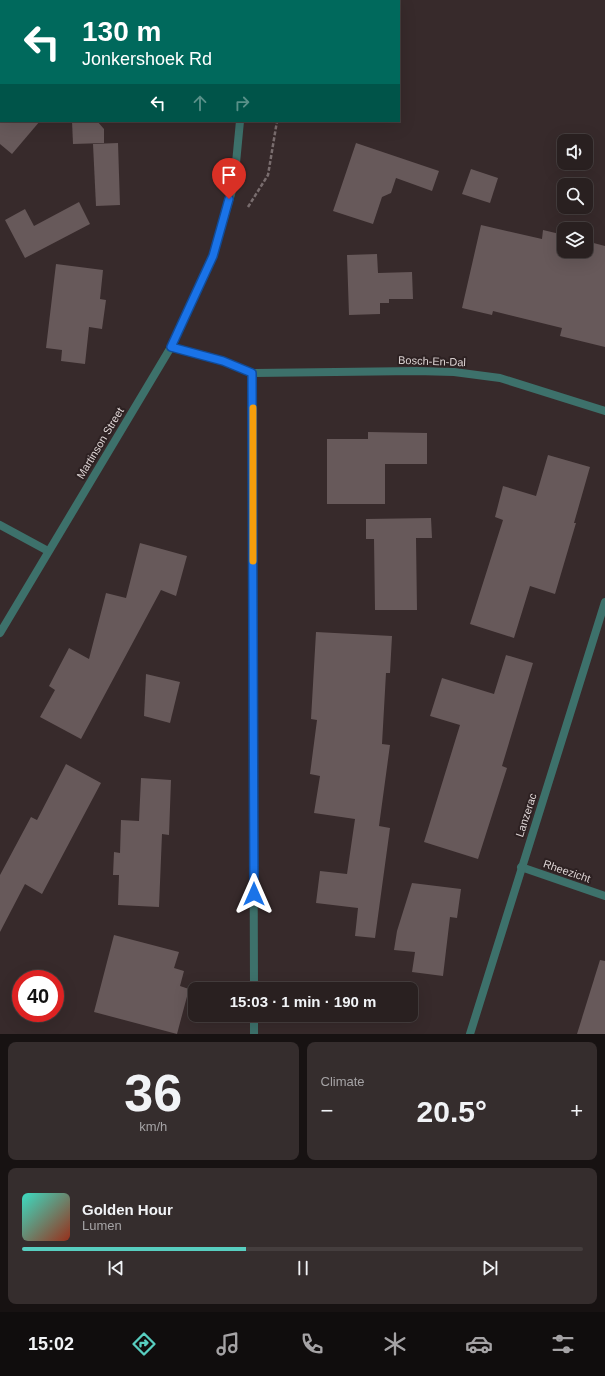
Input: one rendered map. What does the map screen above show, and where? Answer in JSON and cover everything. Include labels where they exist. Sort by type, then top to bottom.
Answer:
[{"type":"street","name":"Martinson Street","points":[[0,633],[171,347],[213,256],[234,184],[240,122]]},
{"type":"street","points":[[171,347],[223,361],[252,373],[254,982]]},
{"type":"street","name":"Bosch-En-Dal","points":[[252,373],[454,372],[500,378],[605,411]]},
{"type":"street","points":[[0,525],[48,551]]},
{"type":"street","name":"Lanzerac","points":[[470,1034],[605,602]]},
{"type":"street","name":"Rheezicht","points":[[521,867],[605,896]]},
{"type":"street","points":[[254,1022],[254,1034]]},
{"type":"building","points":[[0,122],[39,122],[12,154],[0,144]]},
{"type":"building","points":[[72,122],[98,122],[104,129],[104,143],[73,144]]},
{"type":"building","points":[[118,143],[120,205],[96,206],[93,144]]},
{"type":"building","points":[[356,143],[439,171],[432,191],[396,178],[391,193],[382,197],[373,224],[333,211]]},
{"type":"building","points":[[471,169],[498,178],[490,203],[462,194]]},
{"type":"building","points":[[79,202],[90,224],[25,258],[5,220],[25,209],[34,226]]},
{"type":"building","points":[[481,225],[542,239],[543,230],[557,233],[557,258],[593,258],[593,243],[605,246],[605,347],[560,336],[562,328],[493,311],[492,315],[462,308]]},
{"type":"building","points":[[377,254],[378,273],[412,272],[413,299],[389,299],[389,303],[380,303],[380,314],[349,315],[347,255]]},
{"type":"building","points":[[56,264],[103,270],[100,299],[106,300],[102,329],[89,327],[85,364],[61,361],[62,350],[46,348]]},
{"type":"building","points":[[368,432],[427,433],[427,464],[385,464],[385,504],[327,504],[327,439],[368,439]]},
{"type":"building","points":[[548,455],[590,467],[574,523],[576,523],[555,594],[530,586],[514,638],[470,624],[503,520],[495,517],[503,486],[536,496]]},
{"type":"building","points":[[431,518],[432,538],[416,538],[417,610],[375,610],[374,539],[366,539],[366,519]]},
{"type":"building","points":[[140,543],[187,556],[176,596],[161,590],[81,739],[40,717],[55,690],[49,686],[69,648],[89,659],[106,593],[126,598]]},
{"type":"building","points":[[316,632],[392,636],[390,673],[386,673],[382,744],[390,745],[379,826],[390,828],[375,938],[355,936],[358,908],[316,903],[320,871],[347,874],[355,819],[314,813],[320,776],[310,774],[317,720],[311,719]]},
{"type":"building","points":[[506,655],[533,663],[502,766],[507,768],[478,859],[424,842],[460,725],[430,716],[442,678],[494,694]]},
{"type":"building","points":[[146,674],[180,682],[170,723],[144,716]]},
{"type":"building","points":[[66,764],[101,783],[42,894],[25,884],[0,932],[0,875],[31,817],[37,820]]},
{"type":"building","points":[[141,778],[171,780],[169,835],[162,834],[159,907],[118,905],[119,875],[113,875],[114,852],[120,853],[121,820],[139,821]]},
{"type":"building","points":[[412,883],[461,889],[457,918],[450,917],[443,976],[412,972],[415,952],[394,950],[397,931]]},
{"type":"building","points":[[114,935],[179,952],[174,968],[184,971],[180,986],[188,989],[188,993],[177,1034],[94,1012]]},
{"type":"building","points":[[600,960],[605,961],[605,1034],[577,1034]]},
{"type":"slow traffic","points":[[253,408],[253,561]]},
{"type":"route","points":[[229,199],[213,256],[171,347],[223,361],[252,373],[254,894]]}]
